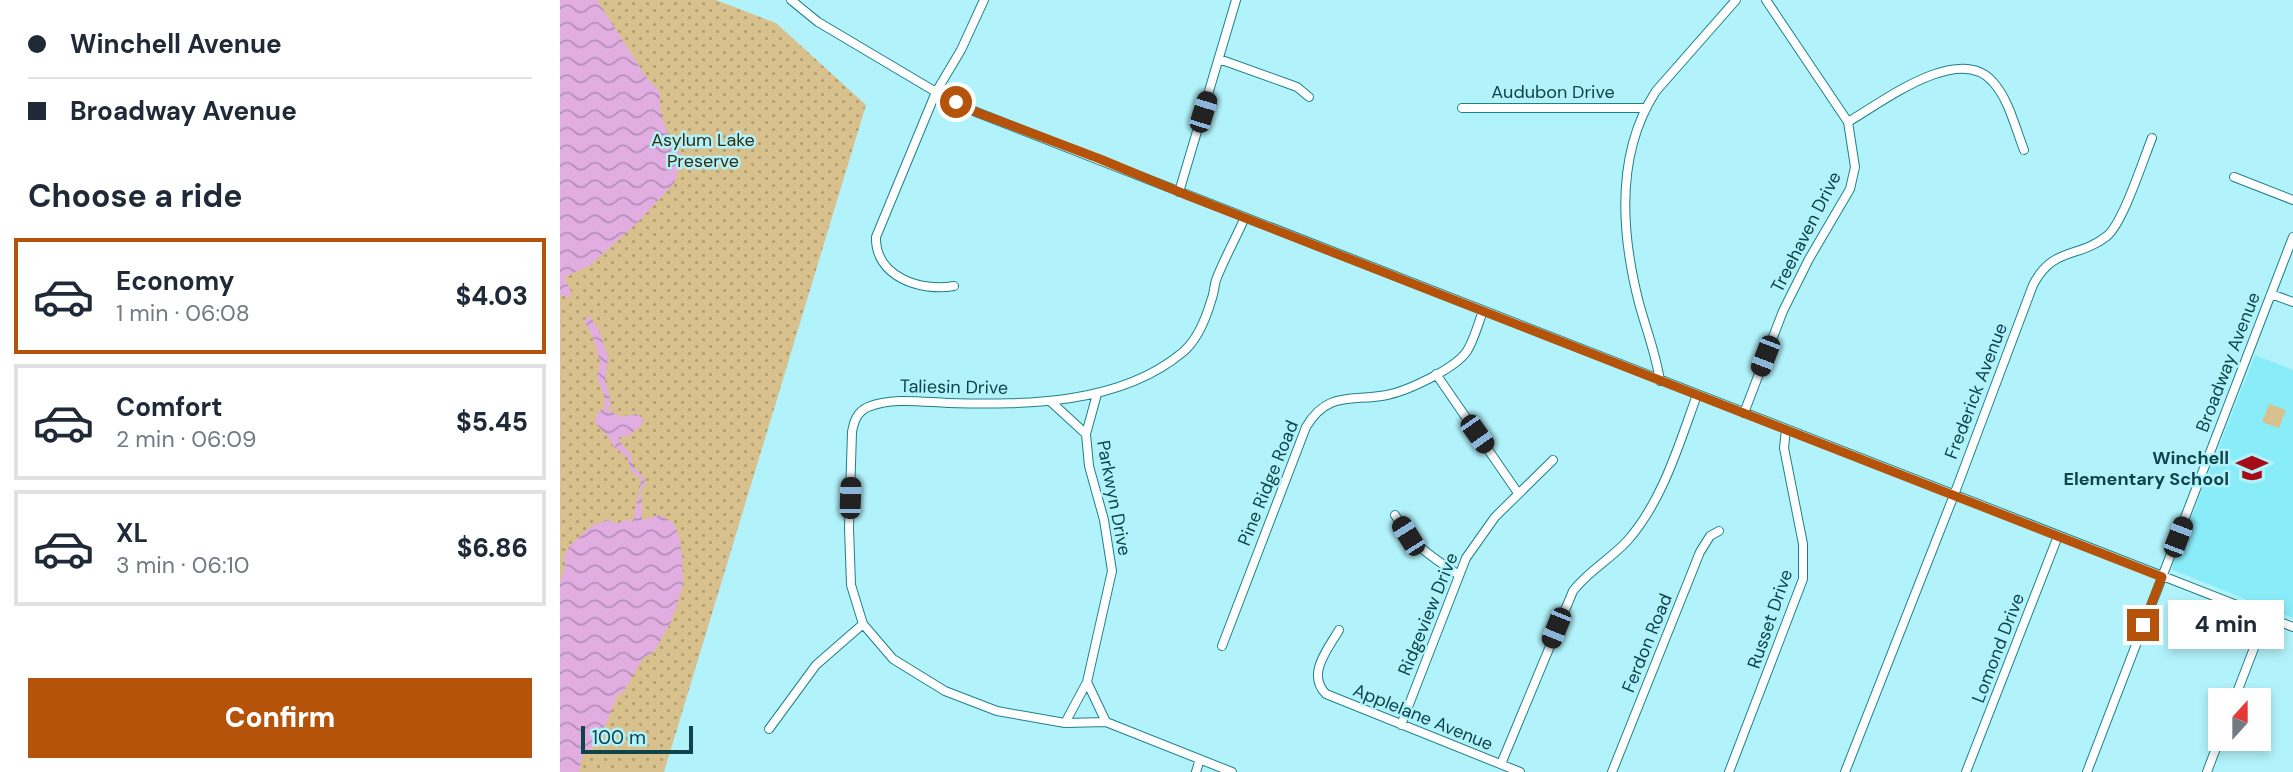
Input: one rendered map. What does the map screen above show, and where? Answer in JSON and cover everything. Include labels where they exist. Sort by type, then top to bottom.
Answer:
[{"type":"street","points":[[791,0],[818,22],[936,92],[976,112],[2293,628]]},
{"type":"street","points":[[954,286],[931,288],[898,277],[884,264],[876,245],[880,224],[936,92],[961,50],[984,0]]},
{"type":"street","points":[[1178,192],[1236,0]]},
{"type":"street","points":[[1660,381],[1628,255],[1627,162],[1645,108],[1665,78],[1736,0]]},
{"type":"street","name":"Treehaven Drive","points":[[1744,413],[1783,311],[1809,259],[1850,189],[1855,167],[1848,122],[1766,0]]},
{"type":"street","points":[[1219,59],[1297,88],[1309,97]]},
{"type":"street","points":[[1848,122],[1928,76],[1959,68],[1971,69],[1988,77],[1997,87],[2008,107],[2024,150]]},
{"type":"street","name":"Audubon Drive","points":[[1462,108],[1645,108]]},
{"type":"street","name":"Frederick Avenue","points":[[1845,772],[2038,275],[2051,261],[2094,244],[2108,235],[2120,217],[2152,138]]},
{"type":"street","points":[[2234,177],[2293,200]]},
{"type":"street","points":[[1097,394],[1152,373],[1190,345],[1206,316],[1215,282],[1245,217]]},
{"type":"street","name":"Broadway Avenue","points":[[2087,772],[2293,237]]},
{"type":"street","points":[[2271,294],[2293,302]]},
{"type":"street","name":"Pine Ridge Road","points":[[1222,646],[1312,416],[1335,400],[1389,395],[1436,374],[1467,351],[1483,311]]},
{"type":"street","points":[[1436,374],[1518,493]]},
{"type":"street","name":"Taliesin Drive","points":[[863,624],[851,585],[849,528],[852,432],[859,413],[867,407],[895,401],[985,404],[1050,401],[1097,394]]},
{"type":"street","name":"Parkwyn Drive","points":[[1065,723],[1087,682],[1112,571],[1086,434],[1097,394]]},
{"type":"street","points":[[1501,764],[1573,591],[1581,580],[1616,553],[1648,513],[1676,453],[1697,395]]},
{"type":"street","points":[[1050,401],[1086,434]]},
{"type":"street","name":"Russet Drive","points":[[1729,772],[1803,579],[1804,551],[1784,448],[1786,429]]},
{"type":"street","name":"Ridgeview Drive","points":[[1401,724],[1459,575],[1474,545],[1495,517],[1553,460]]},
{"type":"street","points":[[1395,515],[1408,536],[1423,552],[1459,575]]},
{"type":"street","name":"Ferdon Road","points":[[1612,772],[1700,552],[1710,536],[1719,531]]},
{"type":"street","name":"Lomond Drive","points":[[1966,772],[2058,536]]},
{"type":"street","points":[[2239,688],[2266,617]]},
{"type":"street","points":[[769,729],[816,665],[863,624],[893,659],[946,691],[997,712],[1065,723],[1106,722],[1232,772]]},
{"type":"street","name":"Applelane Avenue","points":[[1339,630],[1318,669],[1318,686],[1331,698],[1520,772]]},
{"type":"street","points":[[1087,682],[1106,722]]},
{"type":"street","points":[[2207,772],[2215,751]]},
{"type":"street","points":[[1196,772],[1200,759]]},
{"type":"shaded area","name":"Winchell Elementary School","points":[[2255,355],[2293,370],[2293,618],[2173,570],[2172,566]]},
{"type":"green space","name":"Asylum Lake Preserve","points":[[560,0],[716,0],[776,23],[866,105],[664,772],[560,772]]},
{"type":"green space","points":[[2269,404],[2286,410],[2279,428],[2262,422]]},
{"type":"water","points":[[560,0],[597,0],[646,77],[660,92],[663,119],[681,155],[675,182],[638,222],[589,266],[566,276],[572,294],[568,297],[560,295]]},
{"type":"water","points":[[590,316],[599,331],[608,357],[605,381],[610,408],[606,408],[621,417],[636,414],[643,418],[642,425],[628,436],[618,439],[631,455],[633,466],[645,479],[645,485],[641,489],[642,520],[660,515],[672,522],[678,532],[682,553],[683,584],[671,622],[654,652],[643,658],[624,691],[616,697],[608,720],[593,747],[582,757],[579,772],[560,772],[560,583],[565,566],[564,557],[570,545],[593,525],[609,520],[617,524],[628,519],[633,522],[641,482],[631,471],[628,458],[613,446],[609,437],[595,423],[597,414],[605,406],[597,378],[600,362],[594,340],[584,320]]},
{"type":"place","name":"Winchell Elementary School","points":[[2252,468]]},
{"type":"route","points":[[956,102],[2162,577],[2143,625]]}]
